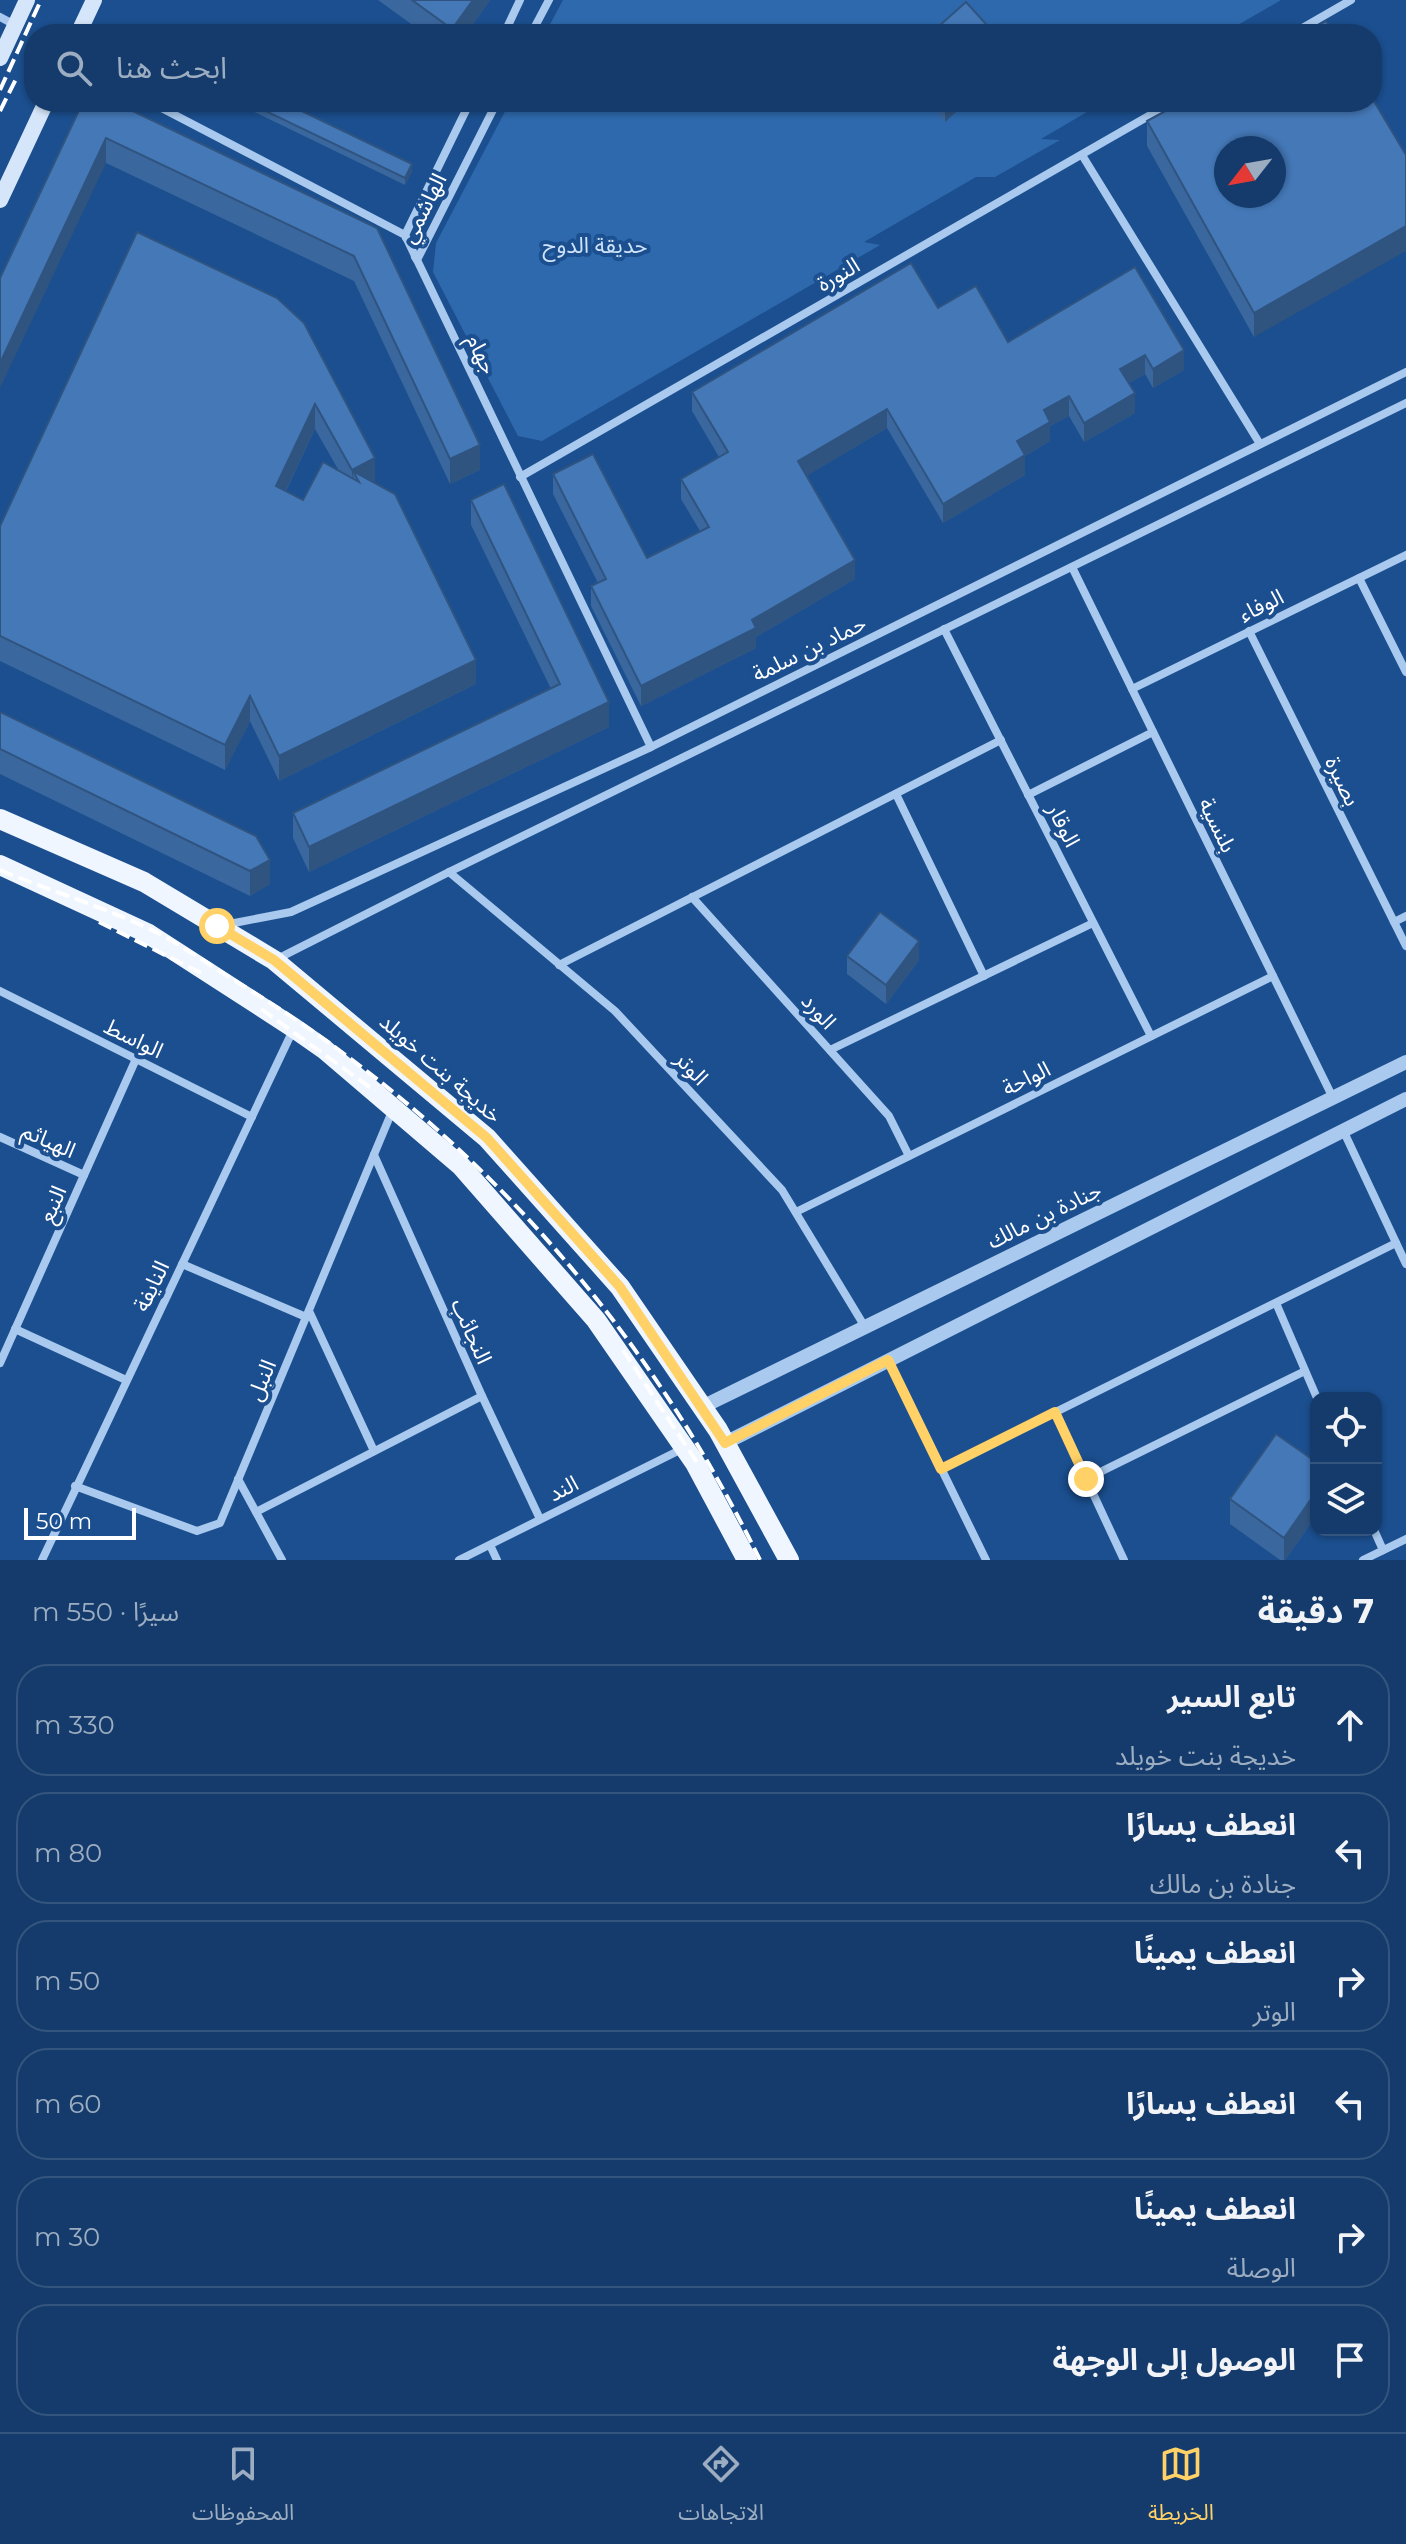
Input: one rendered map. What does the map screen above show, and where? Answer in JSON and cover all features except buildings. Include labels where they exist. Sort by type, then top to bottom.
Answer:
[{"type":"main road","points":[[0,58],[8,21],[27,0]]},
{"type":"main road","points":[[83,24],[94,0]]},
{"type":"main road","points":[[0,200],[41,112]]},
{"type":"main road","name":"خديجة بنت خويلد","points":[[0,819],[144,882],[274,960],[487,1138],[620,1287],[725,1443],[789,1560]]},
{"type":"main road","points":[[0,865],[147,933],[294,1028],[324,1049],[461,1166],[596,1320],[684,1448],[743,1559]]},
{"type":"street","points":[[509,24],[520,0]]},
{"type":"street","points":[[536,24],[549,0]]},
{"type":"street","points":[[1309,24],[1351,0]]},
{"type":"street","points":[[169,112],[405,235]]},
{"type":"street","name":"الهاشمي","points":[[465,112],[405,235],[417,260],[492,112]]},
{"type":"street","name":"النورة","points":[[520,477],[1156,112]]},
{"type":"street","points":[[1082,155],[1260,444]]},
{"type":"street","name":"جهام","points":[[405,235],[651,747]]},
{"type":"street","name":"حماد بن سلمة","points":[[217,926],[291,912],[651,747],[1406,372]]},
{"type":"street","name":"حماد بن سلمة","points":[[274,960],[1406,403]]},
{"type":"street","name":"الوفاء","points":[[1132,689],[1406,555]]},
{"type":"street","name":"بلنسية","points":[[1072,567],[1333,1098]]},
{"type":"street","points":[[1359,578],[1406,672]]},
{"type":"street","name":"الوقار","points":[[944,629],[1151,1036]]},
{"type":"street","name":"بصيرة","points":[[1249,631],[1406,946]]},
{"type":"street","points":[[1028,795],[1153,732]]},
{"type":"street","points":[[559,965],[1001,740]]},
{"type":"street","points":[[896,794],[984,976]]},
{"type":"street","name":"الوتر","points":[[449,872],[615,1011],[782,1190],[865,1327]]},
{"type":"street","name":"الورد","points":[[692,897],[889,1116],[909,1156]]},
{"type":"street","points":[[1394,922],[1406,916]]},
{"type":"street","points":[[830,1050],[1093,923]]},
{"type":"street","name":"الواحة","points":[[796,1212],[1273,976]]},
{"type":"street","name":"الواسط","points":[[0,991],[252,1117]]},
{"type":"street","name":"النايفة","points":[[42,1560],[294,1028]]},
{"type":"street","name":"النبع","points":[[0,1363],[136,1059]]},
{"type":"street","name":"جنادة بن مالك","points":[[702,1407],[1406,1062]]},
{"type":"street","points":[[725,1443],[1406,1099]]},
{"type":"street","name":"النبل","points":[[75,1486],[197,1531],[220,1523],[394,1108]]},
{"type":"street","points":[[1343,1130],[1406,1264]]},
{"type":"street","name":"الهياثم","points":[[0,1137],[84,1175]]},
{"type":"street","name":"النجائب","points":[[374,1155],[540,1519]]},
{"type":"street","points":[[941,1469],[1396,1243]]},
{"type":"street","points":[[182,1264],[307,1314],[374,1451]]},
{"type":"street","points":[[1276,1303],[1314,1392]]},
{"type":"street","points":[[15,1329],[126,1380]]},
{"type":"street","points":[[888,1360],[986,1560]]},
{"type":"street","points":[[1086,1479],[1305,1371]]},
{"type":"street","points":[[256,1512],[482,1396]]},
{"type":"street","points":[[1055,1412],[1124,1560]]},
{"type":"street","name":"الند","points":[[459,1560],[684,1448]]},
{"type":"street","points":[[238,1479],[282,1560]]},
{"type":"street","points":[[1377,1536],[1383,1550]]},
{"type":"street","points":[[1363,1560],[1406,1539]]},
{"type":"street","points":[[490,1545],[497,1560]]},
{"type":"green space","points":[[563,0],[1281,0],[1240,24],[550,24]]},
{"type":"green space","name":"حديقة الدوح","points":[[505,112],[1087,112],[1041,139],[1060,140],[995,177],[976,177],[864,242],[880,245],[542,441],[518,436],[433,272],[436,243]]},
{"type":"railway","points":[[30,24],[41,0]]},
{"type":"railway","points":[[0,90],[24,37]]},
{"type":"railway","points":[[0,111],[16,79]]},
{"type":"railway","points":[[0,870],[139,924],[189,951],[323,1039],[401,1099],[474,1164],[542,1234],[604,1309],[662,1388],[713,1472],[760,1560]]},
{"type":"railway","points":[[99,922],[203,974]]},
{"type":"railway","points":[[261,1009],[375,1091]]},
{"type":"railway","points":[[623,1350],[700,1467]]},
{"type":"route","points":[[217,926],[274,960],[487,1138],[620,1287],[725,1443],[888,1360],[941,1469],[1055,1412],[1086,1479]]}]
